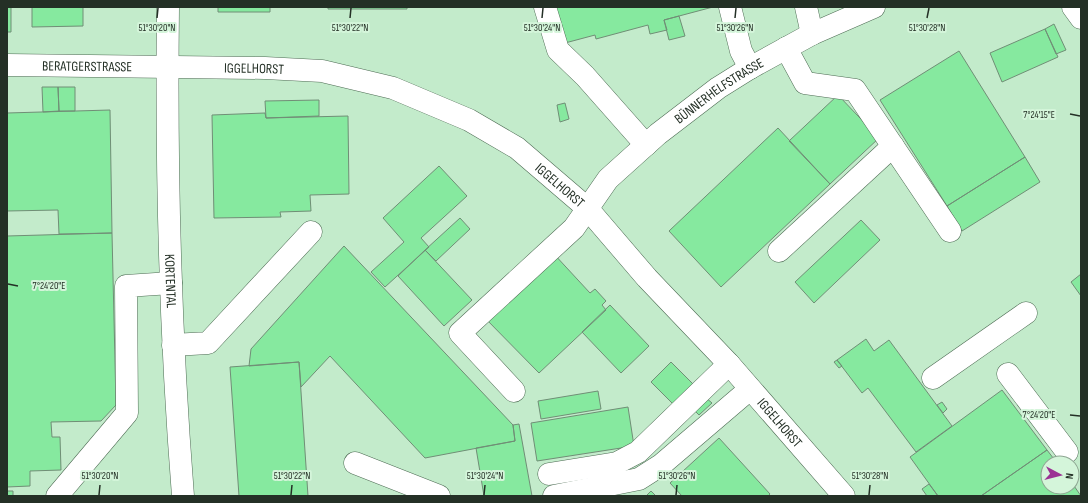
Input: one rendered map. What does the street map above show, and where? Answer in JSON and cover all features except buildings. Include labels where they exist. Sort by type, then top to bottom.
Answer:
[{"type":"street","name":"KORTENTAL","points":[[168,7],[171,283],[173,345],[182,496]]},
{"type":"street","points":[[545,7],[558,50],[585,76],[646,145]]},
{"type":"street","points":[[730,7],[741,51],[750,68]]},
{"type":"street","points":[[806,7],[812,34]]},
{"type":"street","name":"BÜNNERHELFSTRASSE","points":[[514,391],[460,333],[574,228],[608,179],[646,145],[718,88],[750,68],[812,34],[874,7]]},
{"type":"street","points":[[1073,7],[1081,18]]},
{"type":"street","points":[[786,48],[805,83],[855,90],[950,231]]},
{"type":"street","name":"BERATGERSTRASSE","points":[[7,65],[168,67]]},
{"type":"street","name":"IGGELHORST","points":[[168,67],[265,68],[322,71],[393,88],[469,120],[517,148],[587,208],[647,278],[750,388],[844,496]]},
{"type":"street","points":[[779,252],[893,146]]},
{"type":"street","points":[[173,345],[208,343],[311,232]]},
{"type":"street","points":[[57,496],[128,413],[126,286],[171,283]]},
{"type":"street","points":[[933,378],[1026,313]]},
{"type":"street","points":[[549,474],[617,463],[638,452],[728,364]]},
{"type":"street","points":[[1008,374],[1067,452]]},
{"type":"street","points":[[554,496],[639,479],[661,465],[750,388]]},
{"type":"street","points":[[355,463],[440,496]]},
{"type":"shaded area","points":[[7,7],[1081,7],[1081,496],[7,496]]}]
